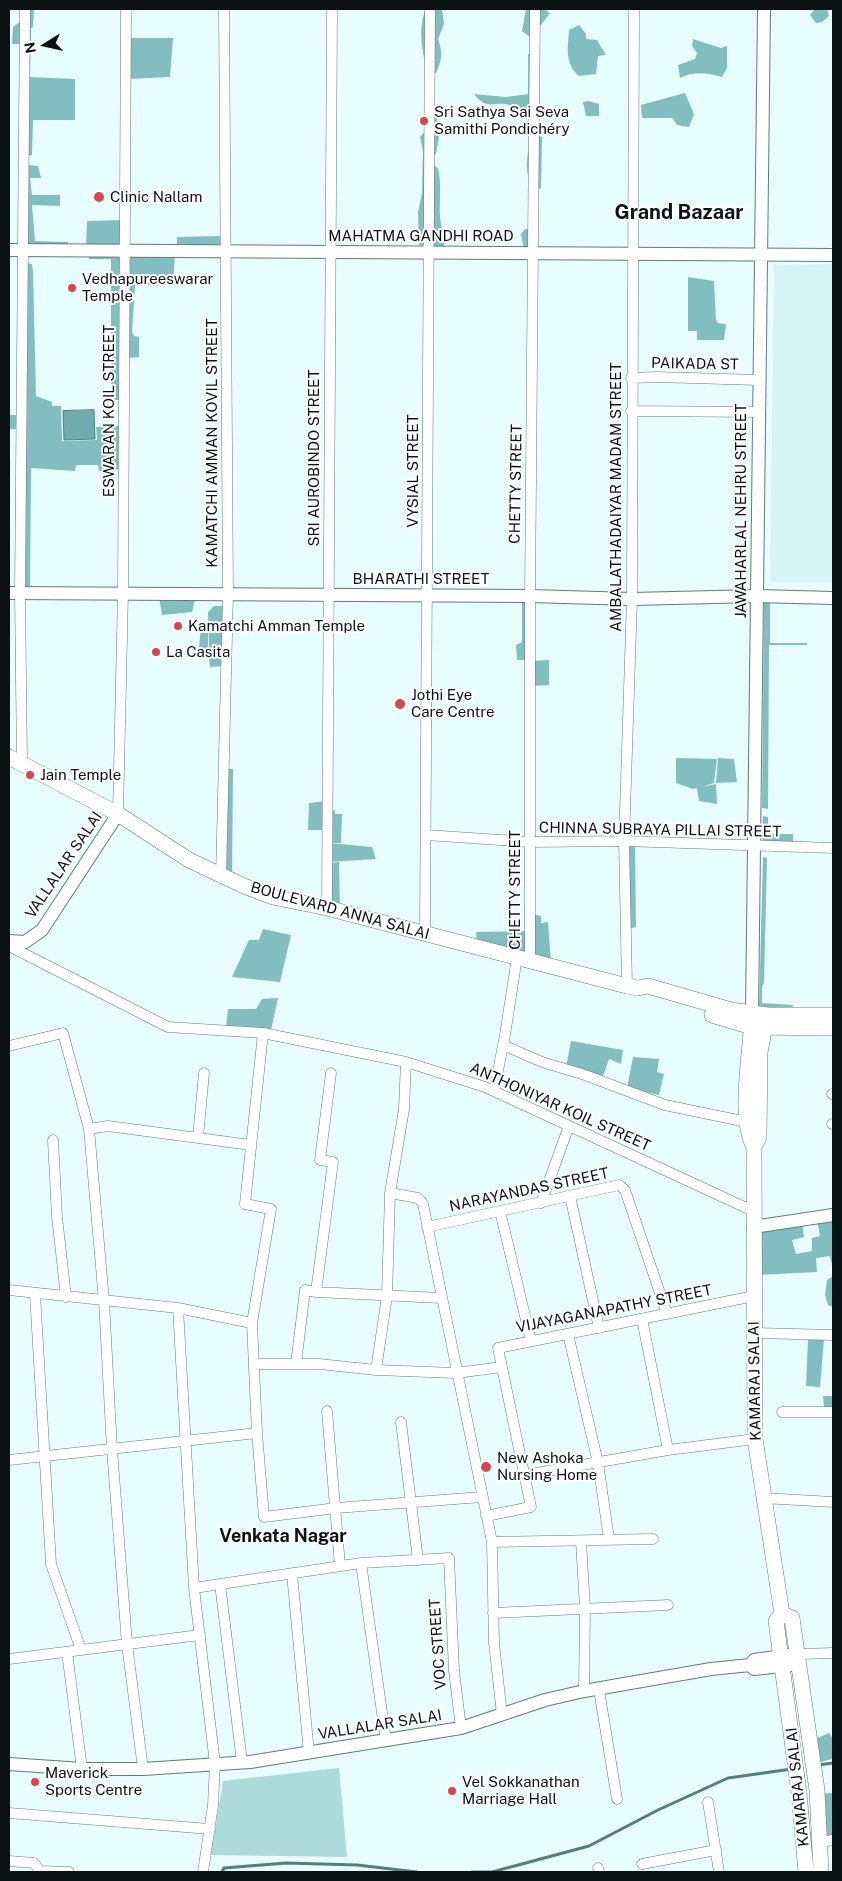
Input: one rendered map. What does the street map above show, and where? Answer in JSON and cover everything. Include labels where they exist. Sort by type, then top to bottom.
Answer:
[{"type":"main road","name":"BOULEVARD ANNA SALAI","points":[[15,760],[118,814],[189,860],[221,877],[273,897],[327,908],[632,987],[648,986],[731,1010],[759,1021],[794,1028],[833,1028]]},
{"type":"main road","name":"BOULEVARD ANNA SALAI","points":[[759,1021],[833,1015]]},
{"type":"main road","name":"KAMARAJ SALAI","points":[[759,1021],[759,1137],[754,1147],[753,1211],[755,1438],[762,1498],[782,1614]]},
{"type":"main road","name":"KAMARAJ SALAI","points":[[754,1147],[748,1136],[747,1122],[748,1050],[759,1021]]},
{"type":"main road","points":[[760,1052],[780,1034],[794,1028]]},
{"type":"main road","name":"KAMARAJ SALAI","points":[[782,1614],[792,1618],[817,1790],[827,1841],[821,1872]]},
{"type":"main road","name":"KAMARAJ SALAI","points":[[782,1614],[776,1621],[800,1793],[806,1872]]},
{"type":"street","points":[[15,760],[15,593],[23,250],[25,9]]},
{"type":"street","name":"ESWARAN KOIL STREET","points":[[118,814],[123,593],[126,9]]},
{"type":"street","name":"KAMATCHI AMMAN KOVIL STREET","points":[[221,877],[228,594],[224,9]]},
{"type":"street","name":"SRI AUROBINDO STREET","points":[[327,908],[332,9]]},
{"type":"street","name":"VYSIAL STREET","points":[[425,934],[430,9]]},
{"type":"street","name":"CHETTY STREET","points":[[494,1091],[502,1045],[523,959],[530,842],[534,9]]},
{"type":"street","name":"AMBALATHADAIYAR MADAM STREET","points":[[632,987],[624,841],[632,599],[631,378],[634,254],[634,9]]},
{"type":"street","name":"JAWAHARLAL NEHRU STREET","points":[[759,1021],[755,847],[758,380],[764,9]]},
{"type":"street","name":"MAHATMA GANDHI ROAD","points":[[9,250],[226,253],[429,252],[833,255]]},
{"type":"street","name":"PAIKADA ST","points":[[631,378],[758,380]]},
{"type":"street","points":[[631,411],[758,412]]},
{"type":"street","name":"BHARATHI STREET","points":[[15,593],[530,596],[632,599],[757,596],[833,598]]},
{"type":"street","name":"VALLALAR SALAI","points":[[9,941],[25,942],[42,930],[118,814]]},
{"type":"street","name":"CHINNA SUBRAYA PILLAI STREET","points":[[426,835],[530,842],[624,841],[755,847],[833,848]]},
{"type":"street","name":"ANTHONIYAR KOIL STREET","points":[[9,946],[168,1027],[263,1033],[406,1062],[494,1091],[753,1211]]},
{"type":"street","points":[[9,1046],[63,1033],[89,1129],[104,1301],[112,1448],[127,1644],[143,1768]]},
{"type":"street","points":[[263,1033],[245,1204],[271,1208],[252,1323],[257,1432],[264,1517],[336,1508],[482,1497]]},
{"type":"street","points":[[502,1045],[542,1062],[665,1105],[747,1122]]},
{"type":"street","points":[[376,1370],[387,1296],[390,1193],[404,1109],[406,1062]]},
{"type":"street","points":[[198,1137],[204,1073]]},
{"type":"street","points":[[316,1292],[333,1162],[320,1160],[332,1073]]},
{"type":"street","points":[[89,1129],[108,1126],[251,1145]]},
{"type":"street","points":[[541,1203],[569,1126]]},
{"type":"street","points":[[53,1140],[57,1217],[66,1297]]},
{"type":"street","name":"NARAYANDAS STREET","points":[[427,1227],[541,1203],[614,1185],[622,1186],[625,1190],[667,1314]]},
{"type":"street","points":[[390,1193],[421,1200],[427,1227],[492,1542],[494,1643],[502,1715]]},
{"type":"street","points":[[570,1196],[600,1328]]},
{"type":"street","points":[[500,1211],[531,1341]]},
{"type":"street","points":[[754,1227],[833,1216]]},
{"type":"street","points":[[9,1290],[178,1308],[252,1323]]},
{"type":"street","points":[[296,1364],[305,1290],[441,1298]]},
{"type":"street","points":[[35,1294],[43,1456],[51,1564],[81,1650]]},
{"type":"street","name":"VIJAYAGANAPATHY STREET","points":[[502,1367],[498,1348],[754,1296]]},
{"type":"street","points":[[178,1308],[194,1588],[215,1764],[210,1829],[203,1872]]},
{"type":"street","points":[[642,1319],[668,1450]]},
{"type":"street","points":[[755,1333],[833,1335]]},
{"type":"street","points":[[568,1334],[598,1463],[609,1539]]},
{"type":"street","points":[[254,1364],[296,1364],[456,1373],[502,1367],[531,1507],[486,1516]]},
{"type":"street","points":[[327,1411],[340,1566]]},
{"type":"street","points":[[782,1412],[833,1412]]},
{"type":"street","points":[[194,1588],[361,1563],[418,1560],[401,1422]]},
{"type":"street","points":[[9,1460],[257,1432]]},
{"type":"street","points":[[525,1475],[668,1450],[755,1438]]},
{"type":"street","points":[[762,1498],[833,1502]]},
{"type":"street","points":[[492,1542],[653,1539]]},
{"type":"street","points":[[581,1541],[585,1608],[584,1691]]},
{"type":"street","name":"VOC STREET","points":[[418,1560],[449,1558],[454,1671],[461,1728]]},
{"type":"street","points":[[361,1563],[386,1742]]},
{"type":"street","points":[[292,1574],[309,1753]]},
{"type":"street","points":[[220,1584],[242,1762]]},
{"type":"street","points":[[493,1612],[668,1605]]},
{"type":"street","points":[[9,1659],[200,1635]]},
{"type":"street","points":[[67,1652],[82,1769]]},
{"type":"street","points":[[798,1659],[833,1653]]},
{"type":"street","name":"VALLALAR SALAI","points":[[9,1764],[82,1769],[143,1768],[242,1762],[386,1742],[461,1728],[545,1700],[584,1691],[600,1690],[712,1669],[750,1665],[754,1669],[782,1661],[798,1659]]},
{"type":"street","points":[[600,1690],[616,1799]]},
{"type":"street","points":[[708,1802],[719,1872]]},
{"type":"street","points":[[9,1813],[210,1829]]},
{"type":"street","points":[[642,1864],[716,1850]]},
{"type":"street","points":[[9,1861],[34,1863],[40,1871],[69,1872]]},
{"type":"shaded area","points":[[20,9],[22,9],[20,44],[12,44],[13,27],[20,22]]},
{"type":"shaded area","points":[[27,9],[34,9],[33,27],[31,28],[30,77],[75,79],[75,120],[33,120],[32,155],[28,156],[28,165],[38,166],[41,178],[30,178],[32,195],[60,195],[60,206],[32,205],[35,241],[68,242],[68,249],[25,248]]},
{"type":"shaded area","points":[[426,9],[442,9],[444,24],[438,39],[441,56],[436,73],[427,73],[423,49],[421,33]]},
{"type":"shaded area","points":[[526,9],[544,9],[550,13],[531,38],[522,31]]},
{"type":"shaded area","points":[[815,9],[827,9],[829,16],[822,22],[816,23],[810,15]]},
{"type":"shaded area","points":[[579,25],[586,34],[586,39],[597,40],[606,55],[598,56],[596,74],[579,76],[571,66],[568,54],[569,30]]},
{"type":"shaded area","points":[[128,38],[173,38],[170,77],[128,79]]},
{"type":"shaded area","points":[[693,39],[721,48],[727,46],[727,68],[722,77],[701,73],[690,74],[680,78],[678,65],[695,59],[697,53],[692,46]]},
{"type":"shaded area","points":[[528,54],[534,54],[538,61],[540,76],[537,93],[528,115],[510,105],[483,103],[474,94],[506,97],[528,94]]},
{"type":"shaded area","points":[[685,93],[694,114],[689,127],[677,125],[672,118],[642,118],[641,105]]},
{"type":"shaded area","points":[[588,101],[599,104],[599,116],[586,116],[583,102]]},
{"type":"shaded area","points":[[436,106],[439,138],[436,154],[429,159],[438,168],[439,174],[440,217],[444,249],[419,245],[418,212],[422,193],[423,151],[420,137],[426,130],[433,107]]},
{"type":"shaded area","points":[[534,134],[542,137],[541,189],[532,186],[527,166],[529,147]]},
{"type":"shaded area","points":[[124,220],[124,250],[86,249],[87,221]]},
{"type":"shaded area","points":[[525,229],[531,230],[532,253],[524,249],[521,234]]},
{"type":"shaded area","points":[[224,236],[224,250],[177,250],[177,237]]},
{"type":"shaded area","points":[[88,252],[123,252],[122,400],[111,400],[111,259],[89,259]]},
{"type":"shaded area","points":[[126,252],[175,253],[173,285],[135,285],[132,332],[134,336],[139,337],[139,357],[126,358],[125,286],[131,285],[127,285]]},
{"type":"shaded area","points":[[26,263],[32,264],[33,272],[36,396],[52,402],[52,406],[61,406],[62,441],[97,440],[96,427],[122,426],[121,469],[99,471],[98,465],[76,465],[75,471],[31,468],[30,589],[24,590]]},
{"type":"shaded area","points":[[833,264],[833,582],[770,582],[774,265]]},
{"type":"shaded area","points":[[688,277],[714,281],[716,319],[718,323],[726,324],[724,340],[697,340],[697,331],[688,331]]},
{"type":"shaded area","points":[[94,410],[95,439],[64,440],[63,411]]},
{"type":"shaded area","points":[[9,415],[19,415],[20,429],[9,429]]},
{"type":"shaded area","points":[[196,595],[192,612],[162,615],[159,597]]},
{"type":"shaded area","points":[[522,597],[529,597],[528,660],[517,660],[516,645],[522,642]]},
{"type":"shaded area","points":[[764,603],[770,603],[770,643],[807,643],[807,645],[769,645],[768,809],[762,808]]},
{"type":"shaded area","points":[[214,606],[226,606],[225,650],[209,650],[208,612]]},
{"type":"shaded area","points":[[201,628],[208,628],[208,655],[198,656]]},
{"type":"shaded area","points":[[225,651],[224,666],[210,667],[208,652]]},
{"type":"shaded area","points":[[549,660],[549,685],[531,686],[531,661]]},
{"type":"shaded area","points":[[676,758],[717,759],[714,783],[702,787],[716,784],[717,804],[699,801],[697,788],[693,789],[676,783]]},
{"type":"shaded area","points":[[718,758],[734,759],[737,782],[716,783]]},
{"type":"shaded area","points":[[226,768],[233,769],[232,880],[222,876]]},
{"type":"shaded area","points":[[326,801],[326,830],[308,830],[309,803]]},
{"type":"shaded area","points":[[335,810],[335,814],[342,814],[341,843],[329,843],[329,811]]},
{"type":"shaded area","points":[[763,816],[768,817],[768,834],[793,834],[793,842],[762,841]]},
{"type":"shaded area","points":[[329,843],[372,847],[376,859],[329,862]]},
{"type":"shaded area","points":[[625,843],[635,844],[636,927],[628,929]]},
{"type":"shaded area","points":[[763,857],[767,858],[762,1003],[793,1005],[792,1010],[759,1010]]},
{"type":"shaded area","points":[[339,862],[340,909],[328,907],[329,863]]},
{"type":"shaded area","points":[[531,914],[541,916],[541,923],[548,922],[551,963],[531,960]]},
{"type":"shaded area","points":[[263,929],[291,935],[280,982],[232,977],[249,940],[259,940]]},
{"type":"shaded area","points":[[529,931],[529,960],[477,946],[476,932]]},
{"type":"shaded area","points":[[278,998],[271,1030],[226,1027],[228,1009],[256,1009],[262,999]]},
{"type":"shaded area","points":[[571,1041],[623,1050],[621,1064],[609,1059],[602,1079],[566,1067]]},
{"type":"shaded area","points":[[633,1057],[659,1059],[657,1072],[664,1074],[659,1095],[627,1088]]},
{"type":"shaded area","points":[[833,1217],[833,1270],[830,1256],[816,1258],[817,1272],[757,1275],[756,1230],[802,1223],[804,1237],[792,1240],[796,1254],[812,1251],[812,1238],[820,1236],[817,1220]]},
{"type":"shaded area","points":[[833,1276],[833,1307],[828,1305],[825,1295],[827,1280]]},
{"type":"shaded area","points":[[808,1338],[824,1339],[820,1387],[806,1386]]},
{"type":"shaded area","points":[[823,1396],[833,1396],[833,1408],[824,1407]]},
{"type":"shaded area","points":[[829,1733],[833,1739],[833,1759],[819,1762],[815,1739]]},
{"type":"shaded area","points":[[339,1768],[347,1857],[211,1855],[223,1781]]},
{"type":"shaded area","points":[[833,1793],[833,1837],[824,1838],[820,1794]]},
{"type":"waterway","points":[[818,1765],[833,1763]]},
{"type":"waterway","points":[[472,1872],[492,1872],[589,1846],[658,1810],[728,1778],[792,1769]]},
{"type":"waterway","points":[[222,1872],[224,1868],[286,1863],[357,1865],[417,1872]]},
{"type":"place","name":"Sri Sathya Sai Seva Samithi Pondichéry","points":[[424,121]]},
{"type":"place","name":"Clinic Nallam","points":[[99,197]]},
{"type":"place","name":"Vedhapureeswarar Temple","points":[[72,288]]},
{"type":"place","name":"Kamatchi Amman Temple","points":[[178,626]]},
{"type":"place","name":"La Casita","points":[[156,652]]},
{"type":"place","name":"Jothi Eye Care Centre","points":[[400,704]]},
{"type":"place","name":"Jain Temple","points":[[30,775]]},
{"type":"place","name":"New Ashoka Nursing Home","points":[[486,1467]]},
{"type":"place","name":"Maverick Sports Centre","points":[[35,1782]]},
{"type":"place","name":"Vel Sokkanathan Marriage Hall","points":[[452,1791]]},
{"type":"district","name":"Grand Bazaar","points":[[679,213]]},
{"type":"district","name":"Venkata Nagar","points":[[283,1536]]}]
